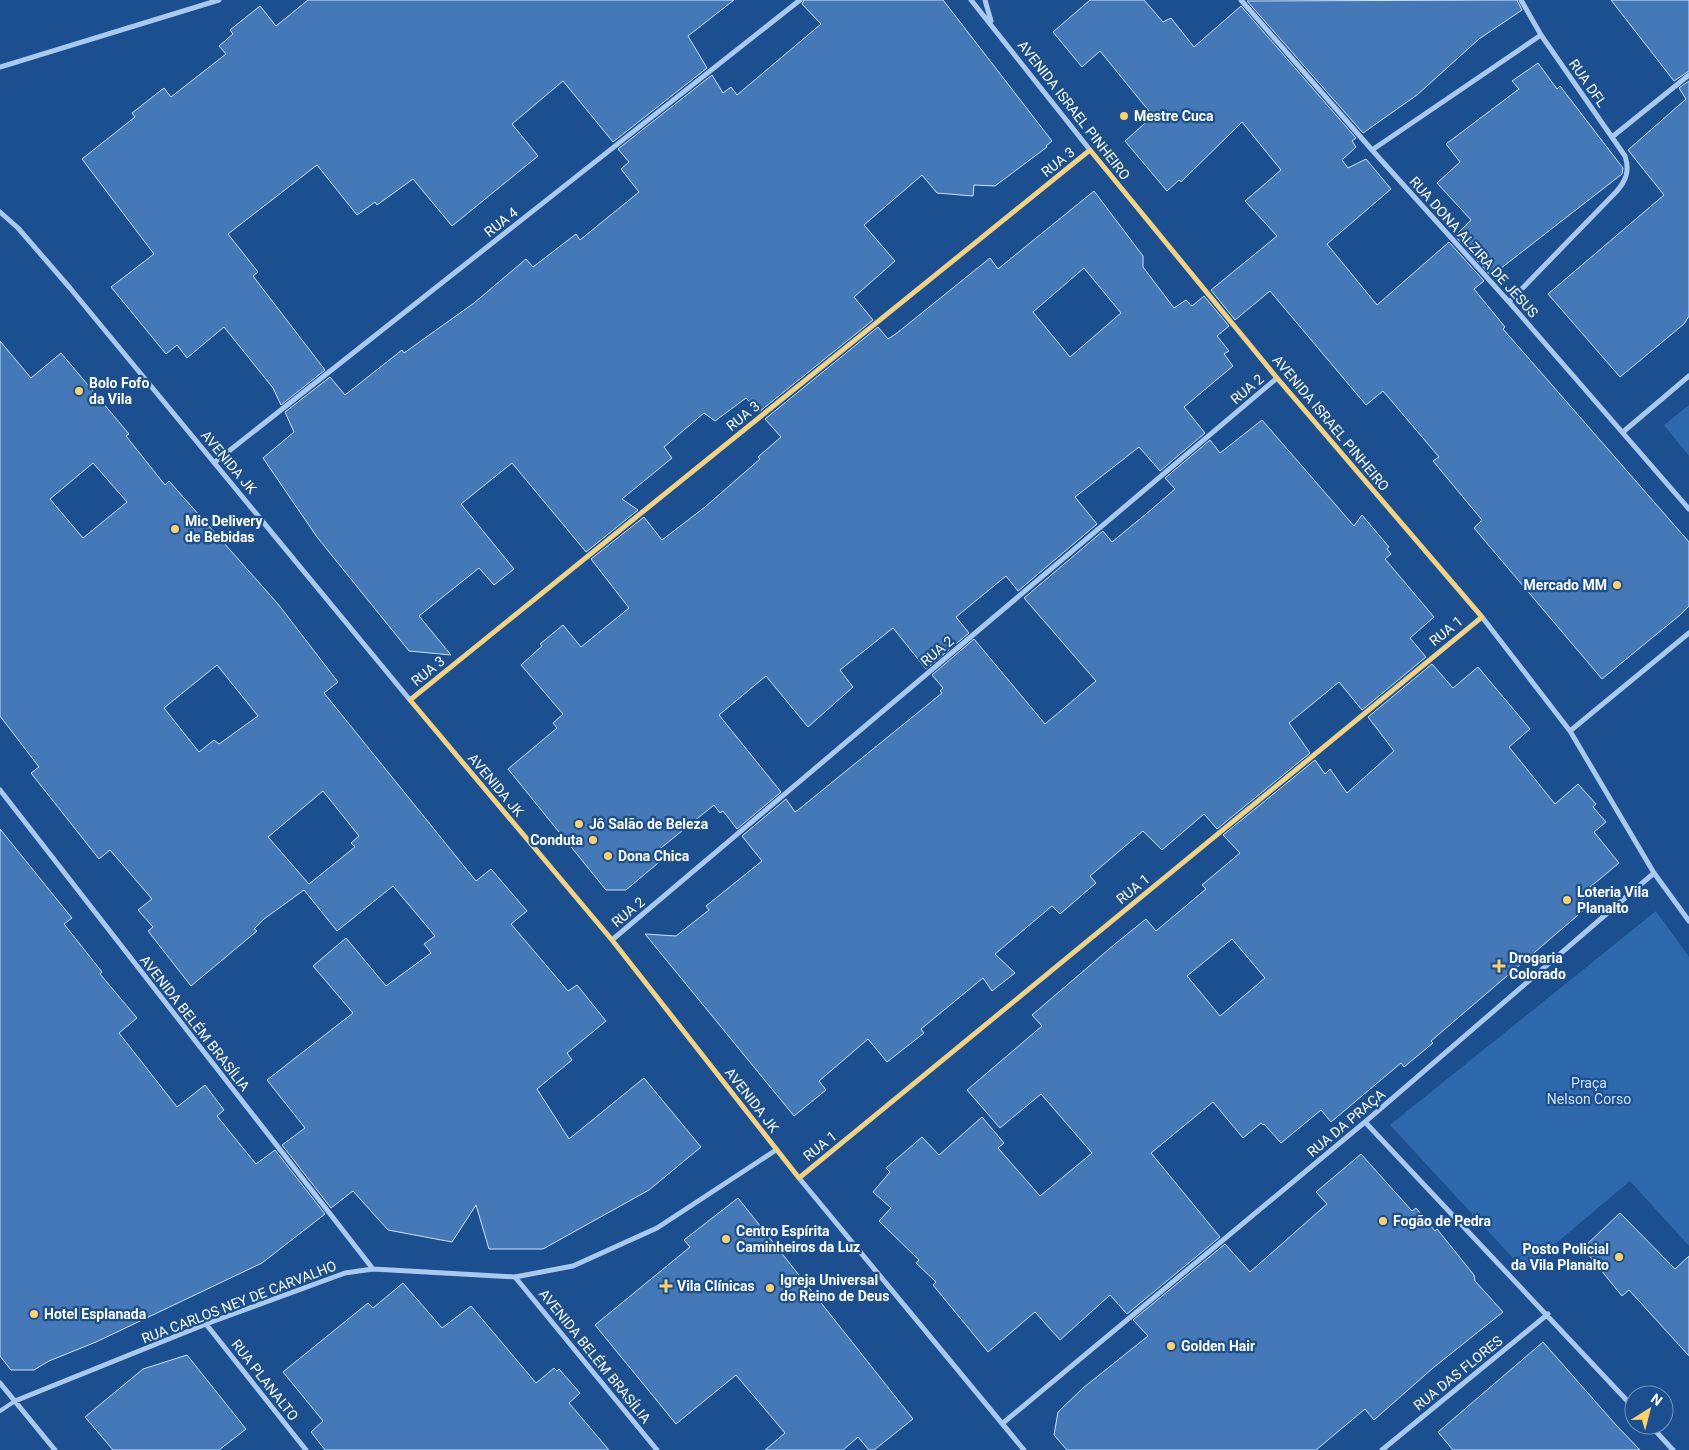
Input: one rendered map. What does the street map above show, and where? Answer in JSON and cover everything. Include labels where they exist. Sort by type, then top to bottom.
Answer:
[{"type":"street","points":[[0,67],[219,0]]},
{"type":"street","name":"RUA 4","points":[[215,462],[800,0]]},
{"type":"street","name":"AVENIDA ISRAEL PINHEIRO","points":[[972,0],[1090,150],[1277,378],[1482,617],[1570,731],[1654,873]]},
{"type":"street","points":[[985,0],[992,24]]},
{"type":"street","name":"RUA DONA ALZIRA DE JESUS","points":[[1241,0],[1372,150],[1509,302],[1689,509]]},
{"type":"street","name":"RUA DFL","points":[[1509,302],[1616,192],[1625,180],[1628,172],[1627,161],[1541,35],[1521,0]]},
{"type":"street","points":[[1372,150],[1541,35]]},
{"type":"street","points":[[1612,138],[1689,75]]},
{"type":"street","name":"RUA 3","points":[[410,700],[1090,150]]},
{"type":"street","name":"AVENIDA JK","points":[[0,212],[18,228],[70,288],[410,700],[612,940],[776,1150],[1024,1450]]},
{"type":"street","points":[[1623,432],[1689,376]]},
{"type":"street","name":"RUA 2","points":[[612,940],[1277,378]]},
{"type":"street","name":"RUA 1","points":[[799,1178],[1482,617]]},
{"type":"street","points":[[1570,731],[1689,633]]},
{"type":"street","name":"AVENIDA BELÉM BRASÍLIA","points":[[0,790],[373,1269]]},
{"type":"street","points":[[1654,873],[1689,921]]},
{"type":"street","name":"RUA DA PRAÇA","points":[[1003,1423],[1365,1122],[1654,873]]},
{"type":"street","points":[[1365,1122],[1548,1314],[1624,1397]]},
{"type":"street","name":"RUA CARLOS NEY DE CARVALHO","points":[[15,1401],[206,1324],[345,1273],[373,1269],[515,1277],[573,1266],[657,1228],[776,1150]]},
{"type":"street","name":"AVENIDA BELÉM BRASÍLIA","points":[[515,1277],[657,1450]]},
{"type":"street","name":"RUA DAS FLORES","points":[[1382,1450],[1548,1314]]},
{"type":"street","name":"RUA PLANALTO","points":[[206,1324],[306,1450]]},
{"type":"street","points":[[0,1383],[55,1450]]},
{"type":"street","points":[[1659,1435],[1673,1450]]},
{"type":"lane","points":[[0,1411],[15,1401]]},
{"type":"highlighted area","points":[[1090,150],[1277,378],[1482,617],[799,1178],[612,940],[410,700]]},
{"type":"green space","points":[[1689,405],[1689,456],[1664,425]]},
{"type":"green space","name":"Praça Nelson Corso","points":[[1656,911],[1689,957],[1689,1246],[1630,1181],[1524,1270],[1390,1125]]},
{"type":"building","points":[[308,0],[734,0],[688,36],[707,68],[613,142],[563,81],[512,124],[538,156],[452,226],[413,179],[377,205],[375,202],[357,215],[317,165],[228,234],[258,272],[253,276],[325,370],[281,405],[273,388],[224,327],[187,358],[177,345],[166,354],[111,287],[154,254],[82,159],[135,117],[132,113],[164,88],[171,97],[226,54],[219,46],[233,34],[230,30],[260,6],[276,26]]},
{"type":"building","points":[[804,0],[943,0],[1052,141],[1047,147],[995,186],[974,185],[973,196],[937,193],[922,175],[864,225],[895,261],[854,297],[873,320],[759,412],[746,398],[715,421],[704,413],[664,447],[672,458],[622,499],[638,510],[586,552],[512,463],[461,504],[514,569],[494,585],[479,568],[419,616],[451,655],[409,651],[317,537],[263,458],[294,432],[285,412],[330,377],[345,395],[402,350],[404,353],[474,303],[526,259],[533,267],[576,234],[580,240],[639,192],[621,169],[629,162],[618,149],[712,75],[723,93],[731,87],[737,95],[821,24],[802,4]]},
{"type":"building","points":[[1090,0],[1144,0],[1163,22],[1171,18],[1194,47],[1241,6],[1356,138],[1352,141],[1356,147],[1342,160],[1348,168],[1366,159],[1391,189],[1327,244],[1377,305],[1449,242],[1484,281],[1474,289],[1505,327],[1503,329],[1689,542],[1689,606],[1680,615],[1602,679],[1474,528],[1482,520],[1433,461],[1439,457],[1383,391],[1366,405],[1270,291],[1235,320],[1211,290],[1277,236],[1245,201],[1281,170],[1242,122],[1181,182],[1179,180],[1167,191],[1125,141],[1153,116],[1100,51],[1082,67],[1053,32]]},
{"type":"building","points":[[1517,0],[1522,10],[1479,39],[1417,95],[1363,133],[1247,1]]},
{"type":"building","points":[[1611,0],[1689,0],[1689,71],[1674,81]]},
{"type":"building","points":[[1538,63],[1557,89],[1560,86],[1623,168],[1622,174],[1491,276],[1455,236],[1471,220],[1437,183],[1460,162],[1446,144],[1519,89],[1512,81]]},
{"type":"building","points":[[1689,81],[1689,316],[1684,324],[1620,377],[1548,294],[1664,195],[1628,150],[1686,99],[1679,88]]},
{"type":"building","points":[[1094,191],[1143,256],[1143,267],[1174,308],[1186,300],[1192,306],[1204,296],[1229,326],[1217,336],[1229,351],[1224,354],[1233,366],[1184,407],[1205,433],[1160,471],[1139,447],[1075,497],[1097,524],[1018,591],[1006,576],[956,617],[969,633],[926,669],[893,628],[840,670],[853,687],[808,727],[766,676],[719,715],[781,792],[737,829],[723,811],[720,813],[714,805],[656,852],[664,858],[626,890],[606,890],[508,769],[557,728],[553,723],[563,714],[521,665],[542,646],[540,644],[563,625],[581,647],[629,608],[591,559],[644,517],[662,540],[705,507],[760,459],[758,457],[781,437],[765,419],[878,327],[888,339],[990,258],[998,269]],"holes":[[[1084,268],[1121,313],[1070,357],[1033,312]]]},
{"type":"building","points":[[0,341],[31,378],[61,353],[129,434],[126,436],[165,485],[169,481],[278,604],[338,682],[324,693],[476,881],[491,869],[527,911],[511,924],[568,991],[577,985],[606,1021],[567,1053],[572,1060],[537,1089],[569,1139],[644,1078],[701,1147],[649,1190],[543,1249],[489,1249],[476,1205],[452,1242],[388,1230],[353,1191],[331,1208],[282,1145],[305,1128],[267,1080],[353,1013],[313,966],[346,938],[386,986],[431,953],[424,944],[435,936],[393,886],[337,931],[304,890],[264,919],[254,929],[257,931],[191,986],[148,931],[153,927],[138,910],[152,899],[110,850],[99,859],[31,773],[39,767],[0,716]],"holes":[[[93,463],[127,502],[83,538],[50,499]],[[217,665],[258,716],[219,744],[214,740],[199,752],[164,708]],[[323,791],[359,836],[351,843],[355,847],[309,884],[268,837]]]},
{"type":"building","points":[[1262,420],[1354,526],[1362,515],[1389,547],[1387,549],[1391,554],[1385,559],[1434,617],[1410,638],[1426,657],[1362,710],[1339,682],[1289,723],[1310,753],[1217,829],[1204,814],[1162,850],[1143,831],[1090,876],[1096,883],[1060,914],[1052,906],[995,954],[1015,973],[992,991],[983,978],[921,1029],[924,1033],[887,1062],[868,1039],[819,1081],[826,1090],[794,1116],[645,934],[676,936],[709,910],[706,906],[762,861],[742,836],[786,799],[795,812],[798,810],[942,693],[940,691],[943,688],[932,675],[974,639],[1045,724],[1096,681],[1024,598],[1103,531],[1112,542],[1152,509],[1175,489],[1165,478],[1210,440],[1220,453]]},
{"type":"building","points":[[1432,664],[1453,688],[1478,667],[1530,729],[1509,747],[1555,804],[1578,784],[1596,804],[1593,807],[1606,822],[1594,832],[1619,863],[1583,893],[1586,897],[1579,902],[1584,910],[1431,1041],[1433,1043],[1404,1067],[1401,1063],[1331,1122],[1321,1110],[1281,1143],[1261,1123],[1243,1138],[1213,1102],[1151,1153],[1220,1237],[1127,1314],[1110,1295],[1060,1340],[1035,1312],[988,1352],[933,1285],[936,1282],[916,1263],[919,1260],[879,1221],[891,1208],[873,1192],[890,1172],[886,1168],[922,1137],[939,1155],[982,1117],[1004,1143],[998,1148],[1040,1196],[1092,1153],[1041,1094],[1000,1128],[967,1090],[1042,1026],[1032,1015],[1115,944],[1146,919],[1156,931],[1206,889],[1202,885],[1240,853],[1223,835],[1315,760],[1325,774],[1330,769],[1347,793],[1394,751],[1368,717]],"holes":[[[1232,939],[1265,978],[1220,1016],[1187,976]]]},
{"type":"building","points":[[0,829],[72,918],[64,924],[102,972],[100,974],[137,1018],[119,1033],[177,1107],[205,1085],[224,1110],[217,1116],[256,1164],[275,1150],[325,1214],[262,1263],[96,1342],[49,1361],[34,1370],[11,1370],[0,1356]]},
{"type":"building","points":[[1361,1154],[1412,1211],[1416,1208],[1435,1231],[1437,1229],[1474,1275],[1475,1281],[1503,1312],[1433,1368],[1374,1420],[1365,1409],[1316,1450],[1067,1450],[1054,1435],[1058,1412],[1083,1388],[1148,1336],[1133,1320],[1225,1244],[1250,1272],[1327,1204],[1316,1192]]},
{"type":"building","points":[[738,1198],[913,1419],[874,1450],[869,1450],[858,1437],[843,1450],[765,1450],[785,1433],[736,1375],[676,1424],[595,1325],[690,1247],[684,1240]]},
{"type":"building","points":[[1620,1213],[1675,1269],[1689,1256],[1689,1356],[1629,1290],[1622,1296],[1583,1248]]},
{"type":"building","points":[[403,1283],[442,1328],[471,1306],[536,1383],[554,1368],[557,1371],[559,1369],[580,1393],[569,1403],[609,1450],[325,1450],[311,1432],[323,1421],[283,1372],[368,1303],[373,1308]]},
{"type":"building","points":[[1543,1342],[1624,1435],[1640,1450],[1453,1450],[1438,1432]]},
{"type":"building","points":[[187,1355],[246,1429],[219,1450],[113,1450],[85,1417],[143,1369]]},
{"type":"place","name":"Mestre Cuca","points":[[1124,116]]},
{"type":"place","name":"Bolo Fofo da Vila","points":[[79,391]]},
{"type":"place","name":"Mic Delivery de Bebidas","points":[[175,529]]},
{"type":"place","name":"Mercado MM","points":[[1617,585]]},
{"type":"place","name":"Jô Salão de Beleza","points":[[579,824]]},
{"type":"place","name":"Conduta","points":[[593,840]]},
{"type":"place","name":"Dona Chica","points":[[608,856]]},
{"type":"place","name":"Loteria Vila Planalto","points":[[1567,900]]},
{"type":"place","name":"Drogaria Colorado","points":[[1499,966]]},
{"type":"place","name":"Fogão de Pedra","points":[[1383,1221]]},
{"type":"place","name":"Centro Espírita Caminheiros da Luz","points":[[726,1239]]},
{"type":"place","name":"Posto Policial da Vila Planalto","points":[[1619,1257]]},
{"type":"place","name":"Vila Clínicas","points":[[666,1286]]},
{"type":"place","name":"Igreja Universal do Reino de Deus","points":[[770,1288]]},
{"type":"place","name":"Hotel Esplanada","points":[[34,1314]]},
{"type":"place","name":"Golden Hair","points":[[1171,1346]]}]
